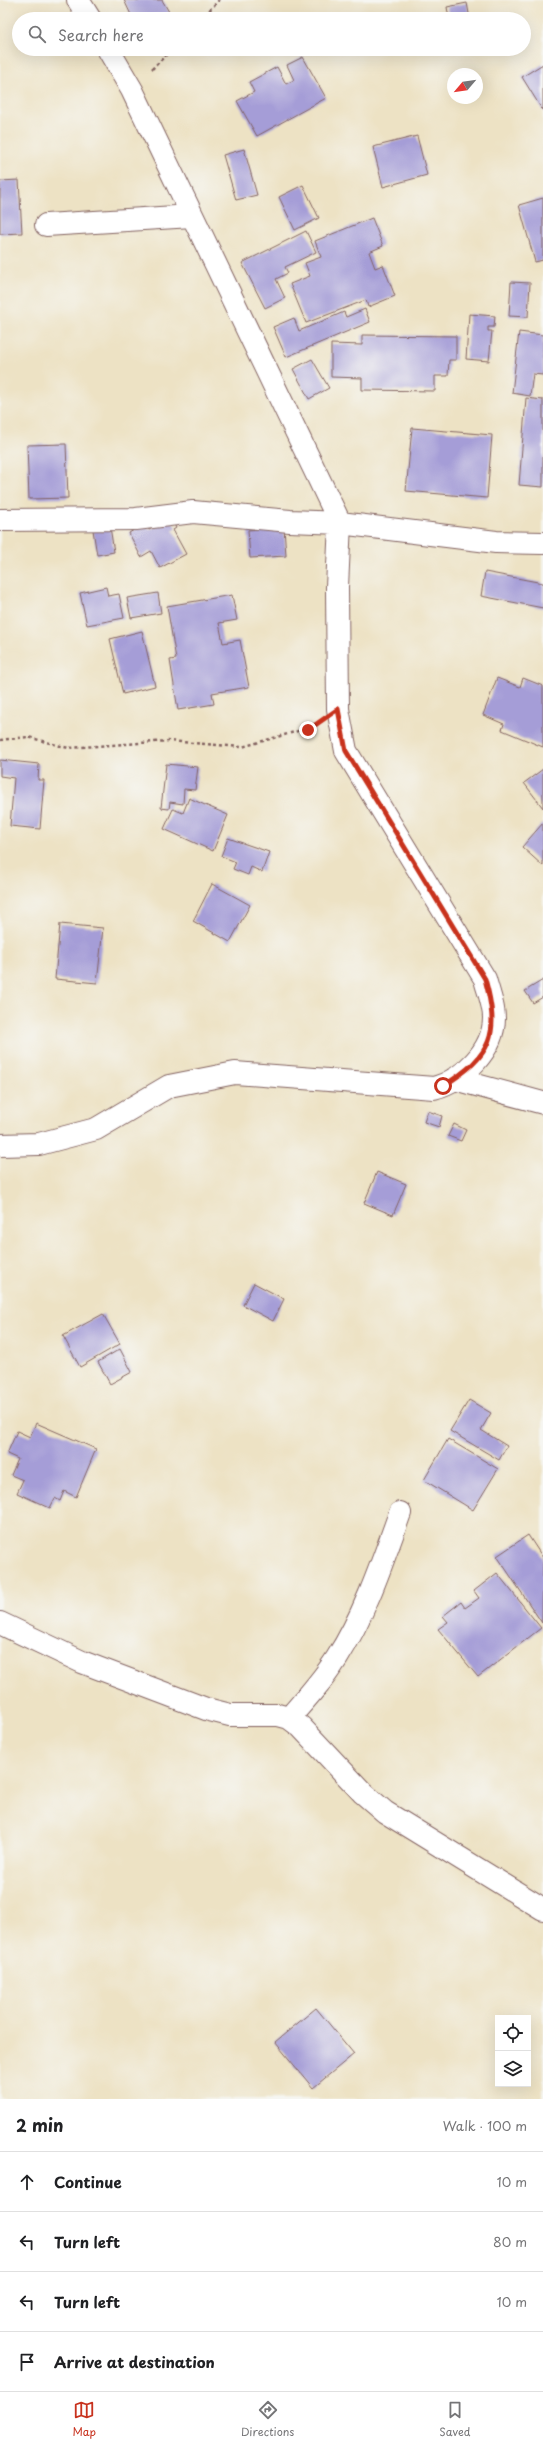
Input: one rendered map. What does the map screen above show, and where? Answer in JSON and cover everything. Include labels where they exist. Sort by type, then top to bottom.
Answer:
[{"type":"street","points":[[78,0],[86,12]]},
{"type":"street","points":[[0,1145],[39,1144],[96,1129],[169,1086],[209,1076],[235,1072],[434,1088],[454,1079],[476,1061],[490,1038],[494,1017],[485,979],[346,751],[338,709],[337,587],[340,523],[132,90],[112,56]]},
{"type":"street","points":[[46,225],[192,216]]},
{"type":"street","points":[[0,520],[136,519],[193,512],[290,521],[340,523],[496,542],[543,543]]},
{"type":"street","points":[[454,1079],[543,1103]]},
{"type":"street","points":[[289,1718],[321,1680],[347,1642],[367,1602],[400,1513]]},
{"type":"street","points":[[0,1623],[82,1662],[206,1709],[230,1715],[278,1715],[289,1718],[301,1727],[363,1793],[385,1812],[543,1909]]},
{"type":"path","points":[[208,12],[219,0]]},
{"type":"path","points":[[0,740],[28,737],[68,748],[170,741],[242,747],[308,730],[338,709]]},
{"type":"building","points":[[124,0],[162,0],[169,12],[130,12]]},
{"type":"building","points":[[467,3],[469,12],[448,12],[447,7]]},
{"type":"building","points":[[303,57],[326,98],[257,136],[237,101],[254,92],[249,82],[277,67],[286,84],[294,80],[287,65]]},
{"type":"building","points":[[543,64],[543,111],[522,77]]},
{"type":"building","points":[[417,136],[427,175],[383,187],[373,147]]},
{"type":"building","points":[[244,149],[257,195],[236,200],[223,155]]},
{"type":"building","points":[[19,180],[22,233],[0,234],[0,181]]},
{"type":"building","points":[[303,185],[319,218],[295,230],[279,197]]},
{"type":"building","points":[[543,198],[543,260],[535,262],[519,205]]},
{"type":"building","points":[[372,218],[383,246],[369,252],[375,268],[383,265],[395,296],[368,307],[366,300],[306,323],[290,284],[310,276],[305,263],[321,257],[315,241]]},
{"type":"building","points":[[306,231],[316,252],[285,267],[288,273],[276,279],[285,298],[265,308],[242,263]]},
{"type":"building","points":[[511,282],[530,283],[528,317],[509,316]]},
{"type":"building","points":[[365,309],[370,322],[286,357],[273,327],[294,318],[299,331],[344,312],[346,317]]},
{"type":"building","points":[[469,314],[495,316],[494,327],[488,327],[488,331],[492,331],[489,361],[466,359]]},
{"type":"building","points":[[519,332],[543,335],[543,375],[533,374],[530,396],[512,393]]},
{"type":"building","points":[[362,335],[456,336],[456,360],[449,360],[448,376],[435,376],[435,391],[362,390],[362,378],[331,377],[331,344],[362,345]]},
{"type":"building","points":[[312,359],[329,388],[309,399],[293,369]]},
{"type":"building","points":[[526,398],[543,400],[543,487],[519,485]]},
{"type":"building","points":[[412,428],[492,435],[487,498],[406,491]]},
{"type":"building","points":[[66,444],[68,498],[29,499],[27,445]]},
{"type":"building","points":[[171,518],[176,528],[173,530],[186,554],[160,568],[151,551],[141,557],[129,533],[146,523],[149,530]]},
{"type":"building","points":[[110,527],[114,552],[97,555],[93,530]]},
{"type":"building","points":[[284,527],[286,556],[250,558],[248,530]]},
{"type":"building","points":[[485,572],[543,583],[543,608],[481,596]]},
{"type":"building","points":[[106,587],[108,596],[119,594],[124,618],[87,625],[80,593]]},
{"type":"building","points":[[158,593],[161,613],[131,618],[127,598]]},
{"type":"building","points":[[232,595],[237,620],[219,623],[223,643],[240,640],[249,687],[212,693],[214,704],[178,710],[170,660],[176,659],[167,606]]},
{"type":"building","points":[[142,631],[155,686],[123,694],[110,639]]},
{"type":"building","points":[[497,678],[520,687],[523,678],[543,686],[543,747],[502,730],[504,724],[483,715]]},
{"type":"building","points":[[0,760],[39,764],[38,780],[44,780],[40,829],[10,826],[14,778],[0,776]]},
{"type":"building","points":[[166,764],[198,767],[195,790],[184,789],[183,804],[170,802],[169,809],[161,808]]},
{"type":"building","points":[[543,769],[543,808],[524,783]]},
{"type":"building","points":[[189,798],[228,815],[213,851],[164,829],[173,809],[183,813]]},
{"type":"building","points":[[543,823],[543,866],[522,847]]},
{"type":"building","points":[[228,838],[269,852],[262,872],[251,867],[248,875],[233,869],[236,862],[221,856]]},
{"type":"building","points":[[212,884],[250,905],[230,942],[193,921]]},
{"type":"building","points":[[60,924],[103,928],[97,983],[55,979]]},
{"type":"building","points":[[543,980],[543,997],[533,1003],[525,991]]},
{"type":"building","points":[[428,1111],[442,1116],[439,1127],[424,1122]]},
{"type":"building","points":[[454,1124],[466,1130],[461,1141],[448,1136]]},
{"type":"building","points":[[377,1172],[406,1184],[393,1215],[364,1203]]},
{"type":"building","points":[[254,1283],[284,1299],[273,1321],[243,1305]]},
{"type":"building","points":[[103,1314],[120,1344],[80,1367],[63,1336]]},
{"type":"building","points":[[120,1349],[132,1372],[110,1384],[98,1362]]},
{"type":"building","points":[[469,1400],[491,1413],[481,1430],[507,1446],[499,1460],[450,1431]]},
{"type":"building","points":[[36,1423],[96,1449],[76,1497],[64,1491],[60,1501],[55,1498],[50,1508],[17,1493],[23,1480],[11,1475],[18,1459],[7,1454],[17,1431],[30,1437]]},
{"type":"building","points":[[448,1439],[498,1469],[473,1510],[424,1480]]},
{"type":"building","points":[[528,1535],[543,1558],[542,1623],[497,1556]]},
{"type":"building","points":[[497,1573],[541,1628],[478,1677],[438,1629],[448,1622],[443,1616],[461,1602],[465,1608],[479,1598],[474,1591]]},
{"type":"building","points":[[316,2008],[354,2054],[313,2088],[275,2042]]},
{"type":"route","points":[[308,730],[338,709],[346,751],[359,775],[485,979],[494,1017],[490,1038],[476,1061],[464,1072],[443,1086]]}]
